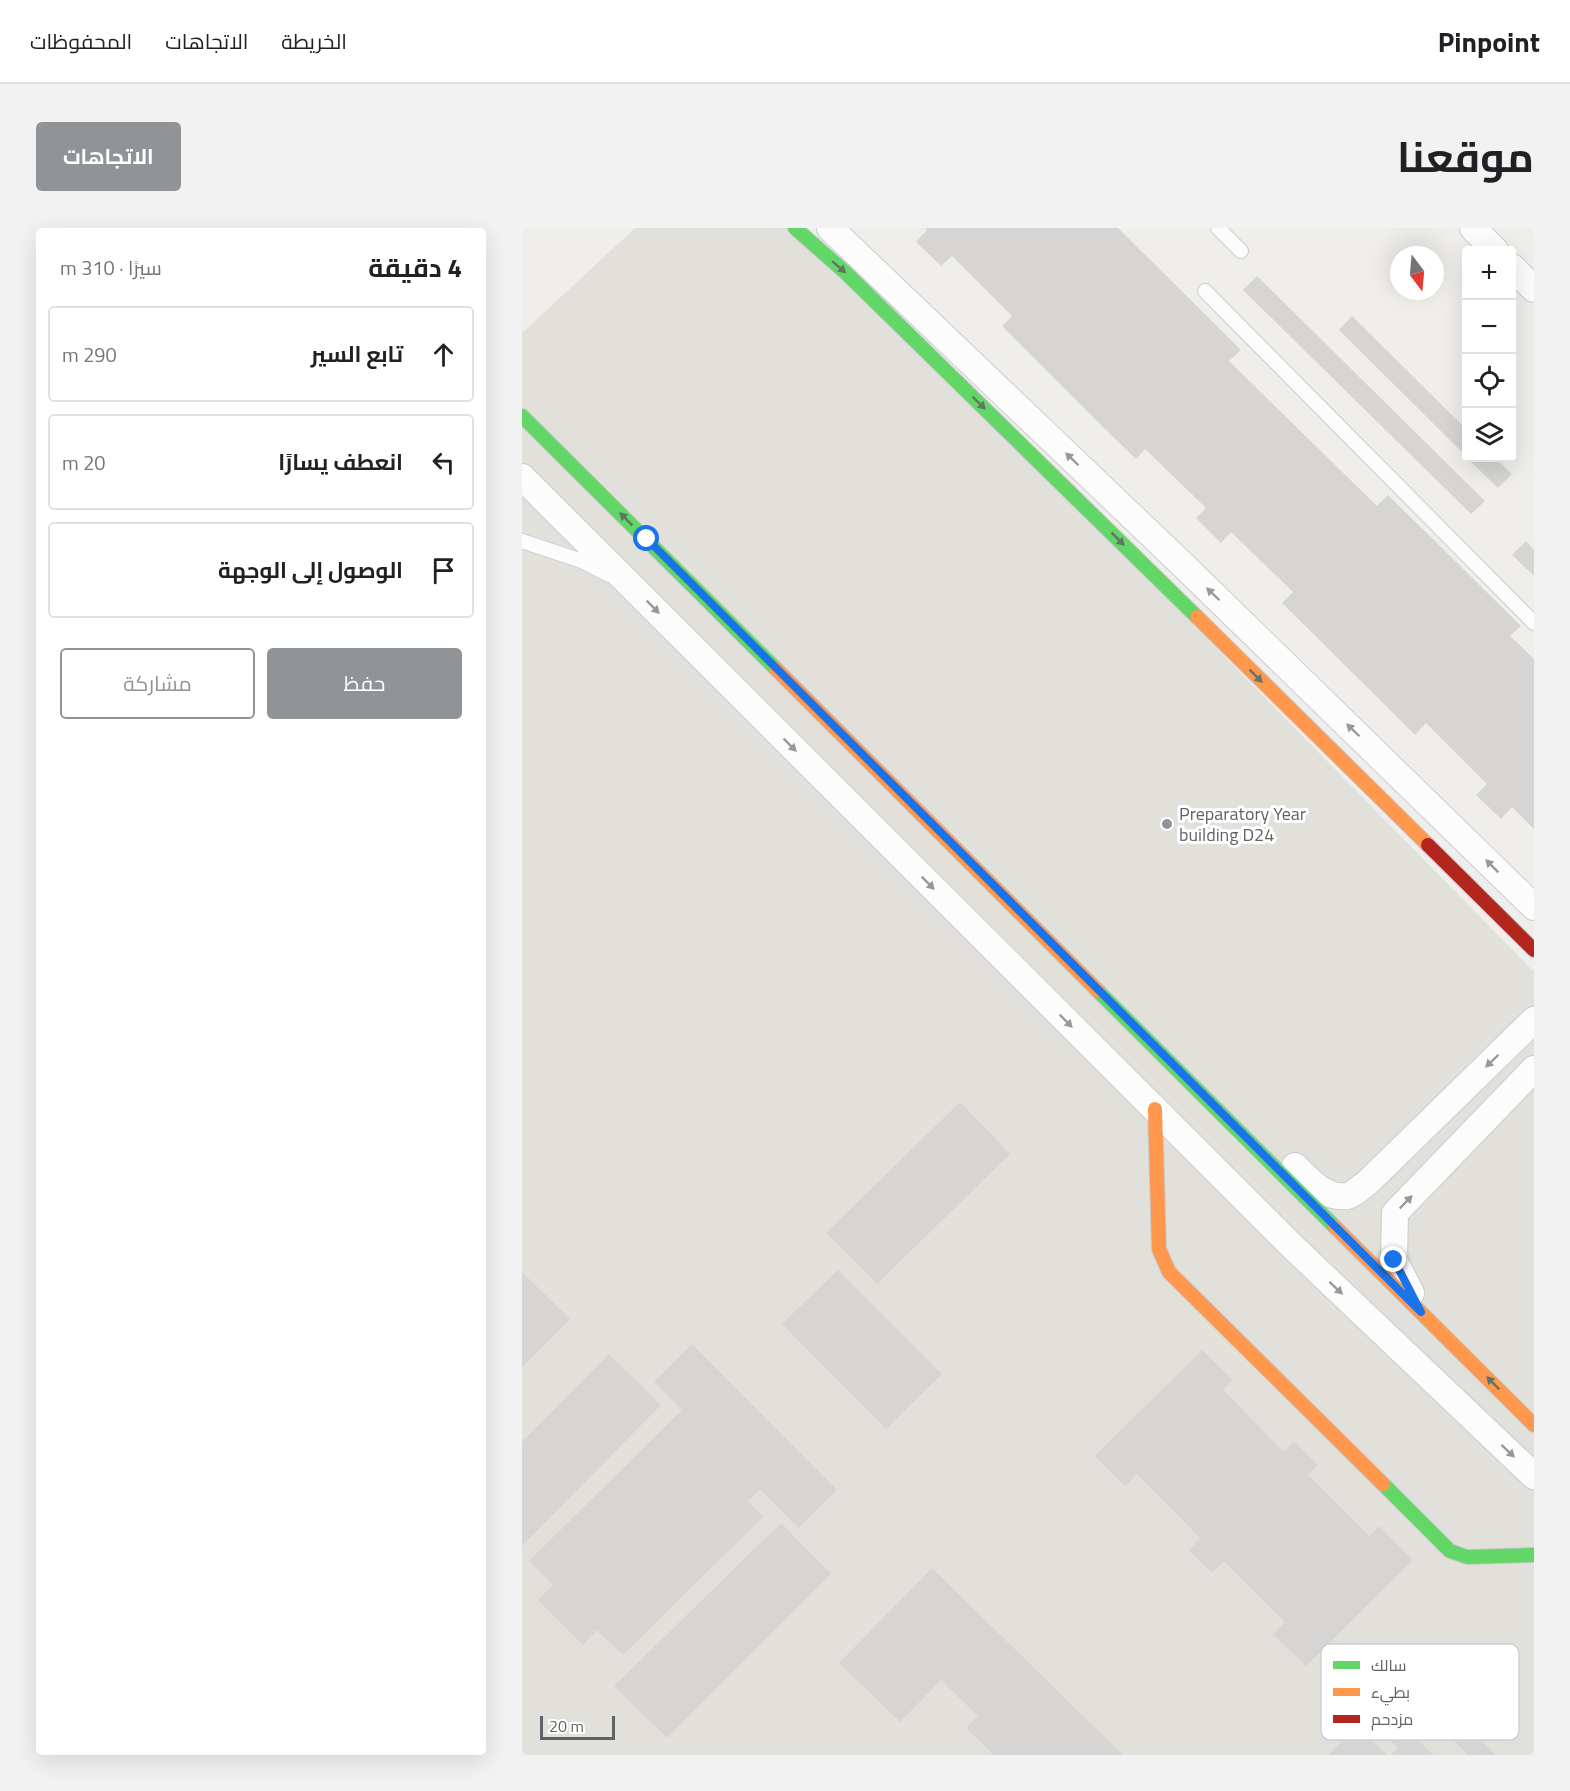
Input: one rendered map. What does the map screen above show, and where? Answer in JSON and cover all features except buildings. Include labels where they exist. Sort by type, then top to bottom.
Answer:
[{"type":"street","points":[[795,228],[862,289],[1534,950]]},
{"type":"street","points":[[830,228],[1183,565],[1534,907]]},
{"type":"street","points":[[1473,228],[1491,246]]},
{"type":"street","points":[[1516,271],[1534,289]]},
{"type":"street","points":[[522,416],[1534,1425]]},
{"type":"street","points":[[522,477],[1294,1248],[1534,1476]]},
{"type":"street","points":[[1255,1145],[1287,1157],[1313,1184],[1331,1196],[1349,1196],[1367,1184],[1534,1020]]},
{"type":"street","points":[[1421,1312],[1394,1260],[1395,1213],[1534,1069]]},
{"type":"street","points":[[1155,1109],[1159,1249],[1169,1272],[1450,1551],[1467,1557],[1534,1556]]},
{"type":"lane","points":[[1218,228],[1241,250]]},
{"type":"lane","points":[[1205,291],[1534,623]]},
{"type":"lane","points":[[522,541],[582,561],[633,587]]},
{"type":"shaded area","points":[[635,228],[804,228],[1534,972],[1534,1755],[522,1755],[522,333]]},
{"type":"traffic: fast","points":[[795,228],[846,273],[1197,617]]},
{"type":"traffic: fast","points":[[522,416],[776,669]]},
{"type":"traffic: fast","points":[[1098,991],[1335,1227]]},
{"type":"traffic: fast","points":[[1383,1484],[1450,1551],[1467,1557],[1534,1555]]},
{"type":"traffic: slow","points":[[1197,617],[1428,845]]},
{"type":"traffic: slow","points":[[776,669],[1098,991]]},
{"type":"traffic: slow","points":[[1155,1109],[1159,1249],[1169,1272],[1383,1484]]},
{"type":"traffic: slow","points":[[1335,1227],[1534,1425]]},
{"type":"traffic: jam","points":[[1428,845],[1534,950]]},
{"type":"place","name":"Preparatory Year building D24","points":[[1167,824]]},
{"type":"route","points":[[647,539],[1421,1312],[1394,1260]]}]
